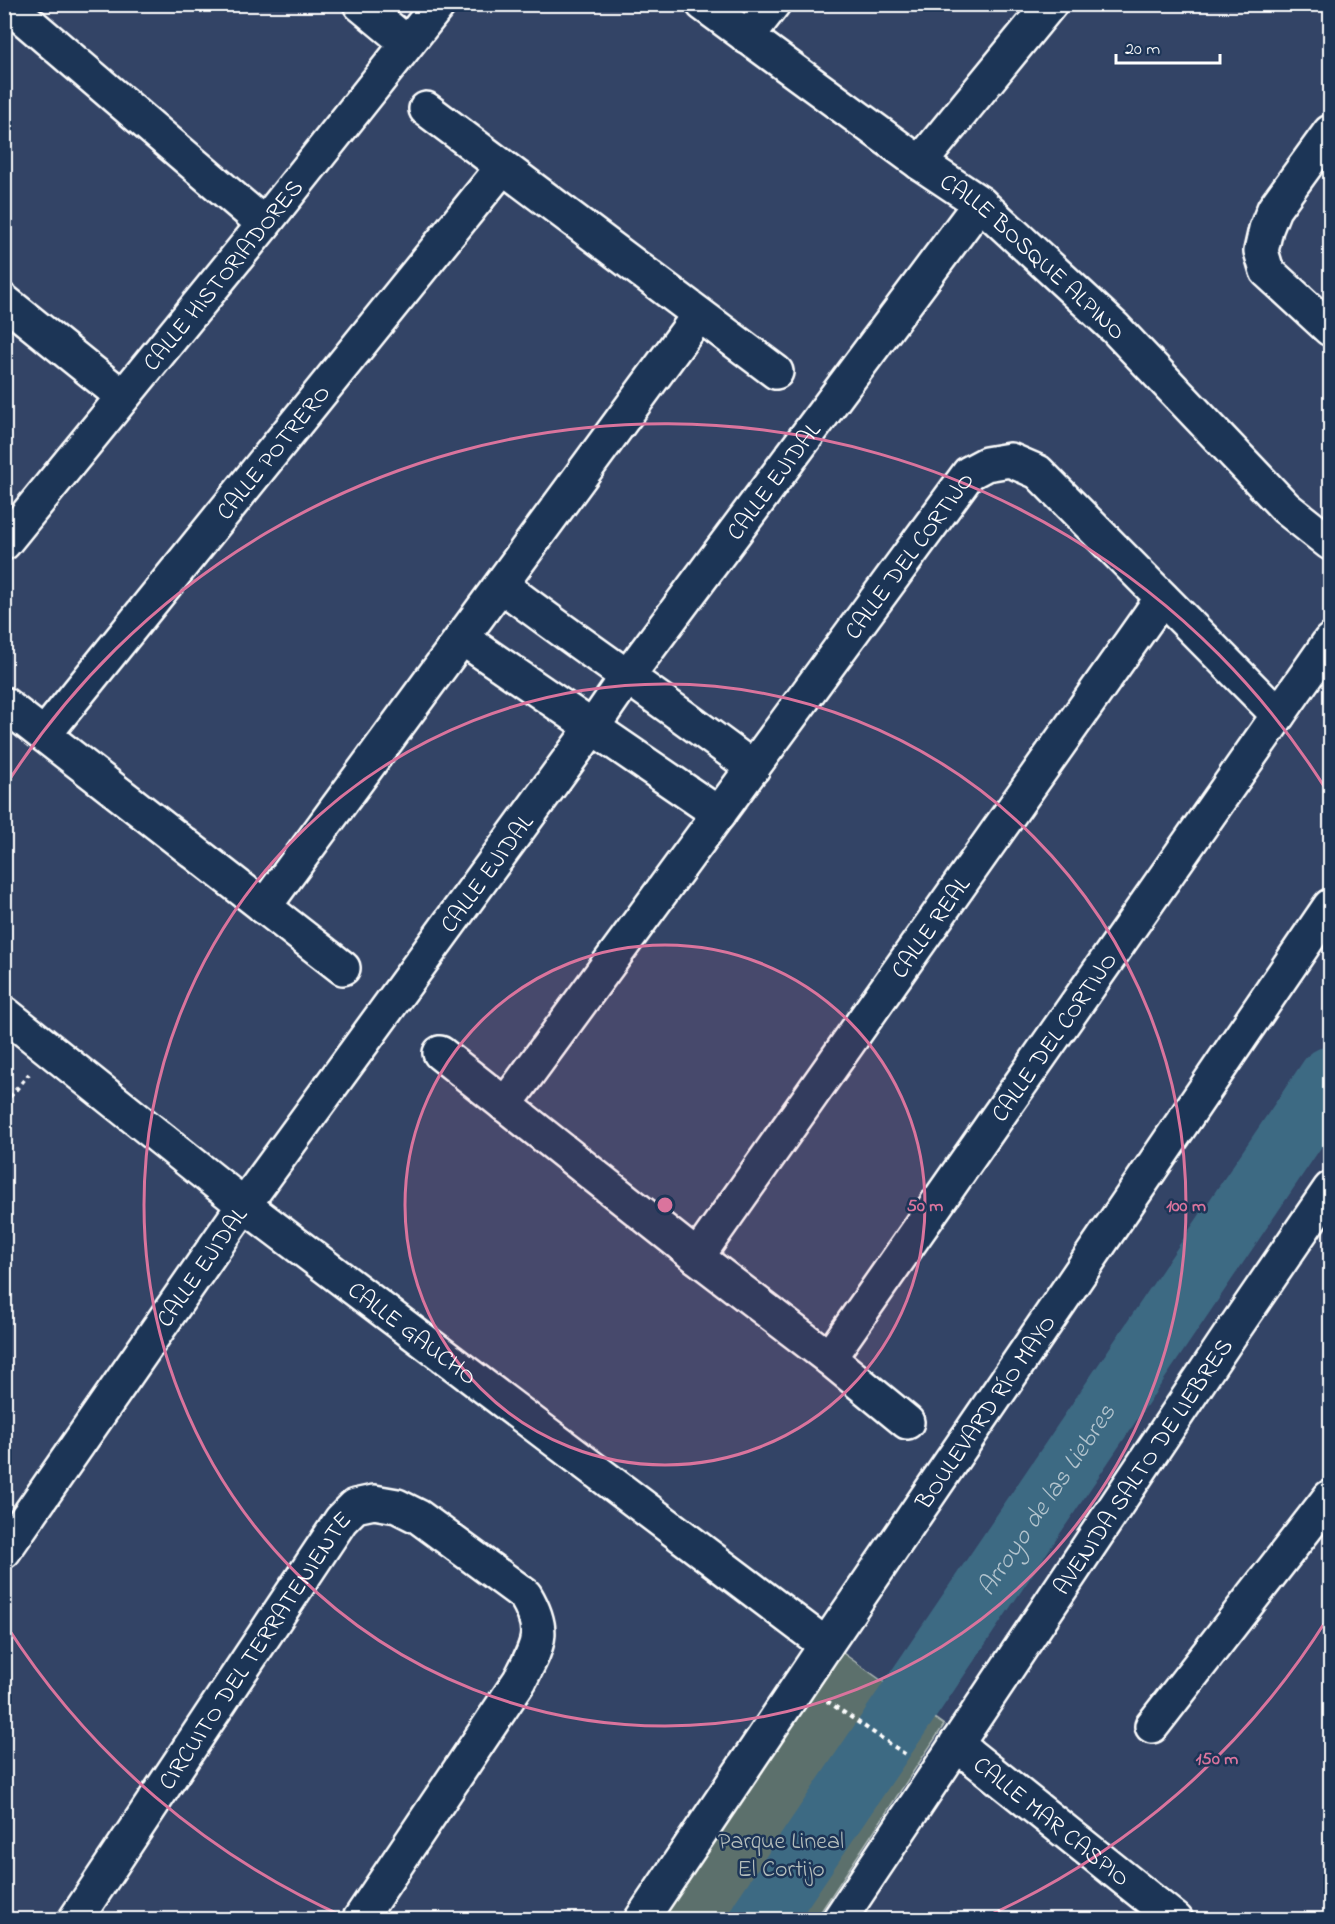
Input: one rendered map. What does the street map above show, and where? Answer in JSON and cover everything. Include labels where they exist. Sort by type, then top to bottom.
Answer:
[{"type":"street","points":[[7,4],[264,224]]},
{"type":"street","points":[[360,4],[407,43]]},
{"type":"street","name":"CALLE HISTORIADORES","points":[[4,543],[264,224],[439,4]]},
{"type":"street","name":"CALLE BOSQUE ALPINO","points":[[703,4],[980,203],[1115,328],[1286,508],[1330,543]]},
{"type":"street","points":[[747,37],[773,4]]},
{"type":"street","points":[[920,162],[1050,4]]},
{"type":"street","points":[[426,109],[776,372]]},
{"type":"street","points":[[1330,132],[1274,209],[1266,228],[1261,250],[1267,271],[1330,329]]},
{"type":"street","name":"CALLE POTRERO","points":[[44,735],[502,168]]},
{"type":"street","name":"CALLE EJIDAL","points":[[4,1551],[244,1205],[627,677],[980,203]]},
{"type":"street","points":[[4,301],[122,396]]},
{"type":"street","points":[[264,907],[699,315]]},
{"type":"street","name":"CALLE DEL CORTIJO","points":[[505,1105],[969,473],[986,464],[1010,460],[1038,472],[1278,715]]},
{"type":"street","points":[[501,585],[753,768]]},
{"type":"street","name":"CALLE REAL","points":[[697,1257],[1162,598]]},
{"type":"street","points":[[462,638],[719,814]]},
{"type":"street","name":"CALLE DEL CORTIJO","points":[[829,1358],[1330,640]]},
{"type":"street","points":[[4,704],[343,968]]},
{"type":"street","name":"BOULEVARD RÍO MAYO","points":[[641,1920],[1330,906]]},
{"type":"street","name":"CALLE GAUCHO","points":[[4,1012],[244,1205],[826,1645]]},
{"type":"street","points":[[440,1053],[697,1257],[829,1358],[907,1422]]},
{"type":"street","name":"AVENIDA SALTO DE LIEBRES","points":[[956,1744],[1330,1189]]},
{"type":"street","points":[[1152,1726],[1330,1497]]},
{"type":"street","name":"CIRCUITO DEL TERRATENIENTE","points":[[75,1920],[341,1520],[356,1506],[374,1502],[397,1506],[419,1517],[525,1595],[534,1611],[539,1634],[520,1680],[359,1920]]},
{"type":"street","points":[[839,1920],[956,1744]]},
{"type":"street","name":"CALLE MAR CASPIO","points":[[956,1744],[1176,1920]]},
{"type":"path","points":[[829,1703],[899,1751]]},
{"type":"green space","name":"Parque Lineal El Cortijo","points":[[840,1651],[944,1725],[816,1919],[658,1920]]},
{"type":"waterway","name":"Arroyo de las Liebres","points":[[761,1920],[1330,1078]]}]
